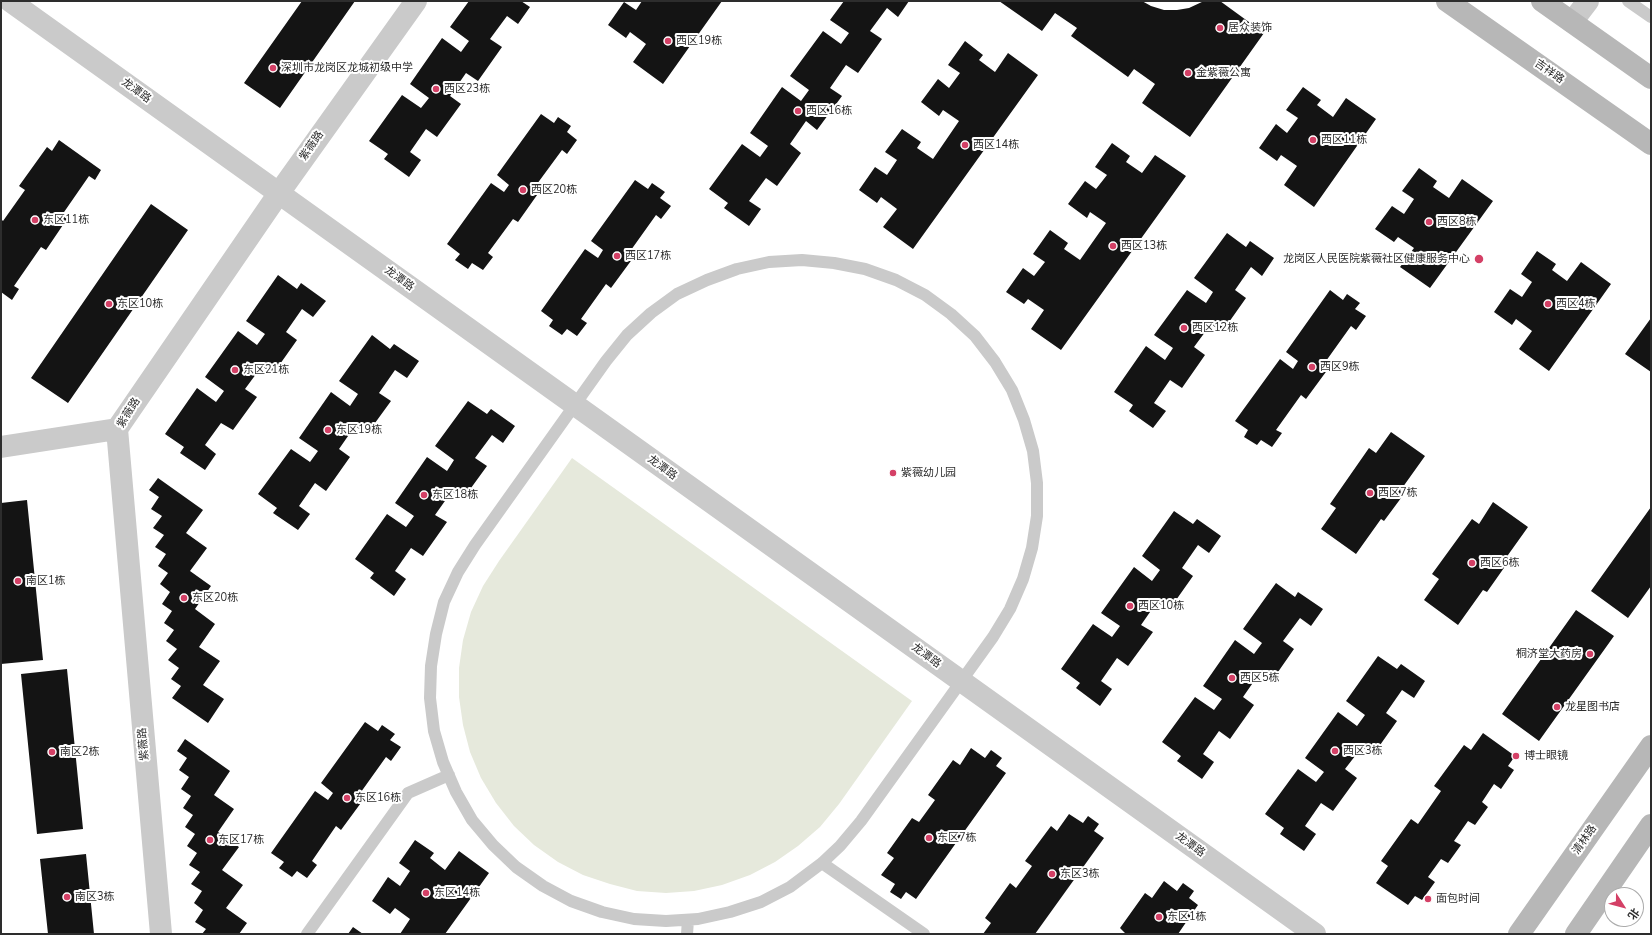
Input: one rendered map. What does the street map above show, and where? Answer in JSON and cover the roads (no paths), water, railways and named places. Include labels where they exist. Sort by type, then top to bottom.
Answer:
[{"type":"main road","name":"吉祥路","points":[[1447,1],[1651,144]]},
{"type":"main road","points":[[1542,1],[1651,78]]},
{"type":"main road","name":"清林路","points":[[1519,934],[1651,746]]},
{"type":"main road","points":[[1576,934],[1651,825]]},
{"type":"street","name":"龙潭路","points":[[10,1],[1315,934]]},
{"type":"street","name":"紫薇路","points":[[161,934],[117,429],[279,194],[416,1]]},
{"type":"street","points":[[1572,22],[1588,1]]},
{"type":"street","points":[[1,447],[117,429]]},
{"type":"lane","points":[[1628,1],[1651,17]]},
{"type":"lane","points":[[802,260],[834,263],[865,269],[896,280],[925,295],[951,314],[975,336],[995,362],[1012,390],[1024,420],[1033,451],[1037,483],[1037,516],[1032,548],[1023,579],[1010,609],[1000,626],[861,821],[840,846],[822,863],[790,887],[760,902],[730,912],[698,919],[666,921],[634,919],[602,912],[571,901],[543,886],[516,867],[492,845],[472,820],[456,792],[443,762],[434,731],[430,698],[431,666],[436,634],[444,602],[458,572],[475,545],[575,405],[606,361],[627,336],[651,313],[678,294],[706,280],[737,269],[769,262],[802,260]]},
{"type":"lane","points":[[307,934],[408,793],[449,775]]},
{"type":"lane","points":[[822,863],[924,934]]},
{"type":"lane","points":[[687,934],[688,920]]},
{"type":"place","name":"居众装饰","points":[[1220,28]]},
{"type":"place","name":"西区19栋","points":[[668,41]]},
{"type":"place","name":"深圳市龙岗区龙城初级中学","points":[[273,68]]},
{"type":"place","name":"金紫薇公寓","points":[[1188,73]]},
{"type":"place","name":"西区23栋","points":[[436,89]]},
{"type":"place","name":"西区16栋","points":[[798,111]]},
{"type":"place","name":"西区11栋","points":[[1313,140]]},
{"type":"place","name":"西区14栋","points":[[965,145]]},
{"type":"place","name":"西区20栋","points":[[523,190]]},
{"type":"place","name":"东区11栋","points":[[35,220]]},
{"type":"place","name":"西区8栋","points":[[1429,222]]},
{"type":"place","name":"西区13栋","points":[[1113,246]]},
{"type":"place","name":"西区17栋","points":[[617,256]]},
{"type":"place","name":"龙岗区人民医院紫薇社区健康服务中心","points":[[1479,259]]},
{"type":"place","name":"东区10栋","points":[[109,304]]},
{"type":"place","name":"西区4栋","points":[[1548,304]]},
{"type":"place","name":"西区12栋","points":[[1184,328]]},
{"type":"place","name":"西区9栋","points":[[1312,367]]},
{"type":"place","name":"东区21栋","points":[[235,370]]},
{"type":"place","name":"东区19栋","points":[[328,430]]},
{"type":"place","name":"紫薇幼儿园","points":[[893,473]]},
{"type":"place","name":"西区7栋","points":[[1370,493]]},
{"type":"place","name":"东区18栋","points":[[424,495]]},
{"type":"place","name":"西区6栋","points":[[1472,563]]},
{"type":"place","name":"南区1栋","points":[[18,581]]},
{"type":"place","name":"东区20栋","points":[[184,598]]},
{"type":"place","name":"西区10栋","points":[[1130,606]]},
{"type":"place","name":"桐济堂大药房","points":[[1590,654]]},
{"type":"place","name":"西区5栋","points":[[1232,678]]},
{"type":"place","name":"龙星图书店","points":[[1557,707]]},
{"type":"place","name":"西区3栋","points":[[1335,751]]},
{"type":"place","name":"南区2栋","points":[[52,752]]},
{"type":"place","name":"博士眼镜","points":[[1516,756]]},
{"type":"place","name":"东区16栋","points":[[347,798]]},
{"type":"place","name":"东区7栋","points":[[929,838]]},
{"type":"place","name":"东区17栋","points":[[210,840]]},
{"type":"place","name":"东区3栋","points":[[1052,874]]},
{"type":"place","name":"东区14栋","points":[[426,893]]},
{"type":"place","name":"南区3栋","points":[[67,897]]},
{"type":"place","name":"面包时间","points":[[1428,899]]},
{"type":"place","name":"东区1栋","points":[[1159,917]]}]
